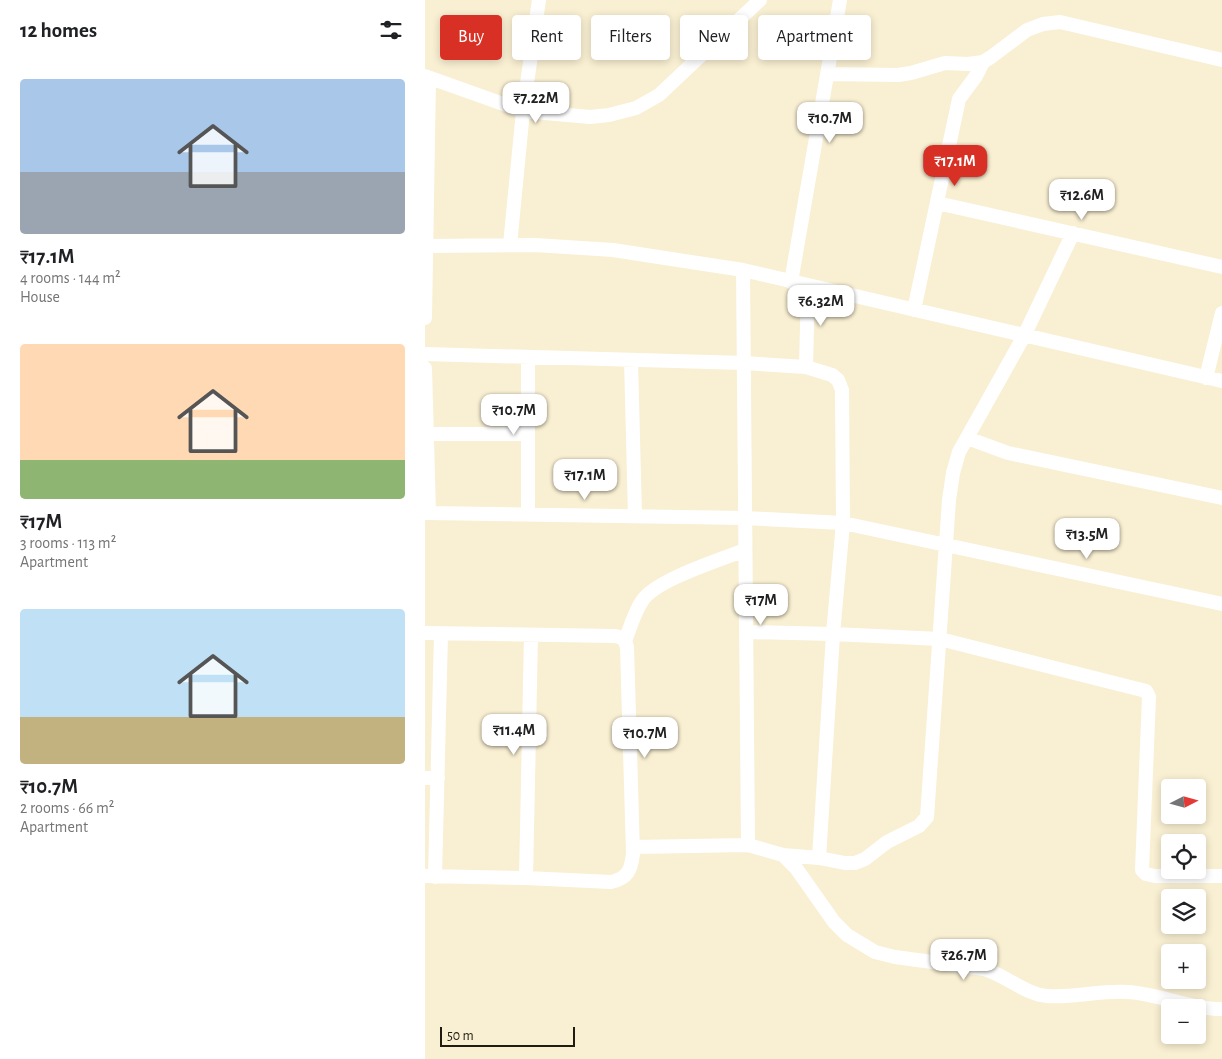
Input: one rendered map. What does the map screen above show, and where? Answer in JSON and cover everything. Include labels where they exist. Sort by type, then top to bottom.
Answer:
[{"type":"street","points":[[510,245],[523,111],[539,0]]},
{"type":"street","points":[[425,318],[427,77],[523,111],[590,117],[609,115],[636,108],[659,95],[760,0]]},
{"type":"street","points":[[791,282],[840,0]]},
{"type":"street","points":[[827,74],[898,75],[945,63],[968,64],[983,62],[1027,30],[1043,24],[1060,22],[1222,60]]},
{"type":"street","points":[[914,310],[959,99],[976,76],[983,62]]},
{"type":"street","points":[[937,203],[1222,266]]},
{"type":"street","points":[[633,847],[748,845],[783,855],[855,863],[865,859],[896,836],[919,826],[927,817],[949,500],[953,473],[959,452],[1024,336],[1073,234]]},
{"type":"street","points":[[425,246],[510,245],[613,250],[743,270],[1222,381]]},
{"type":"street","points":[[743,270],[748,845]]},
{"type":"street","points":[[806,367],[808,286]]},
{"type":"street","points":[[1206,378],[1222,313]]},
{"type":"street","points":[[425,354],[744,363],[806,367],[832,375],[838,380],[842,390],[843,523],[833,634],[819,858]]},
{"type":"street","points":[[527,357],[529,514]]},
{"type":"street","points":[[631,360],[635,516]]},
{"type":"street","points":[[425,368],[427,513],[745,518],[843,523],[1222,604]]},
{"type":"street","points":[[427,434],[528,434]]},
{"type":"street","points":[[967,438],[1008,453],[1222,498]]},
{"type":"street","points":[[441,634],[431,778],[430,876],[611,882],[621,879],[631,867],[633,847],[628,656],[625,641],[642,600],[653,590],[669,581],[745,550]]},
{"type":"street","points":[[746,632],[940,639],[1146,691],[1149,697],[1142,870],[1147,874],[1155,876],[1222,876]]},
{"type":"street","points":[[425,633],[615,636],[621,637],[625,641]]},
{"type":"street","points":[[526,878],[531,635]]},
{"type":"street","points":[[783,855],[796,868],[834,922],[847,935],[875,952],[895,957],[984,969],[995,972],[1030,991],[1046,996],[1126,992],[1151,995],[1209,1009],[1222,1009]]}]
